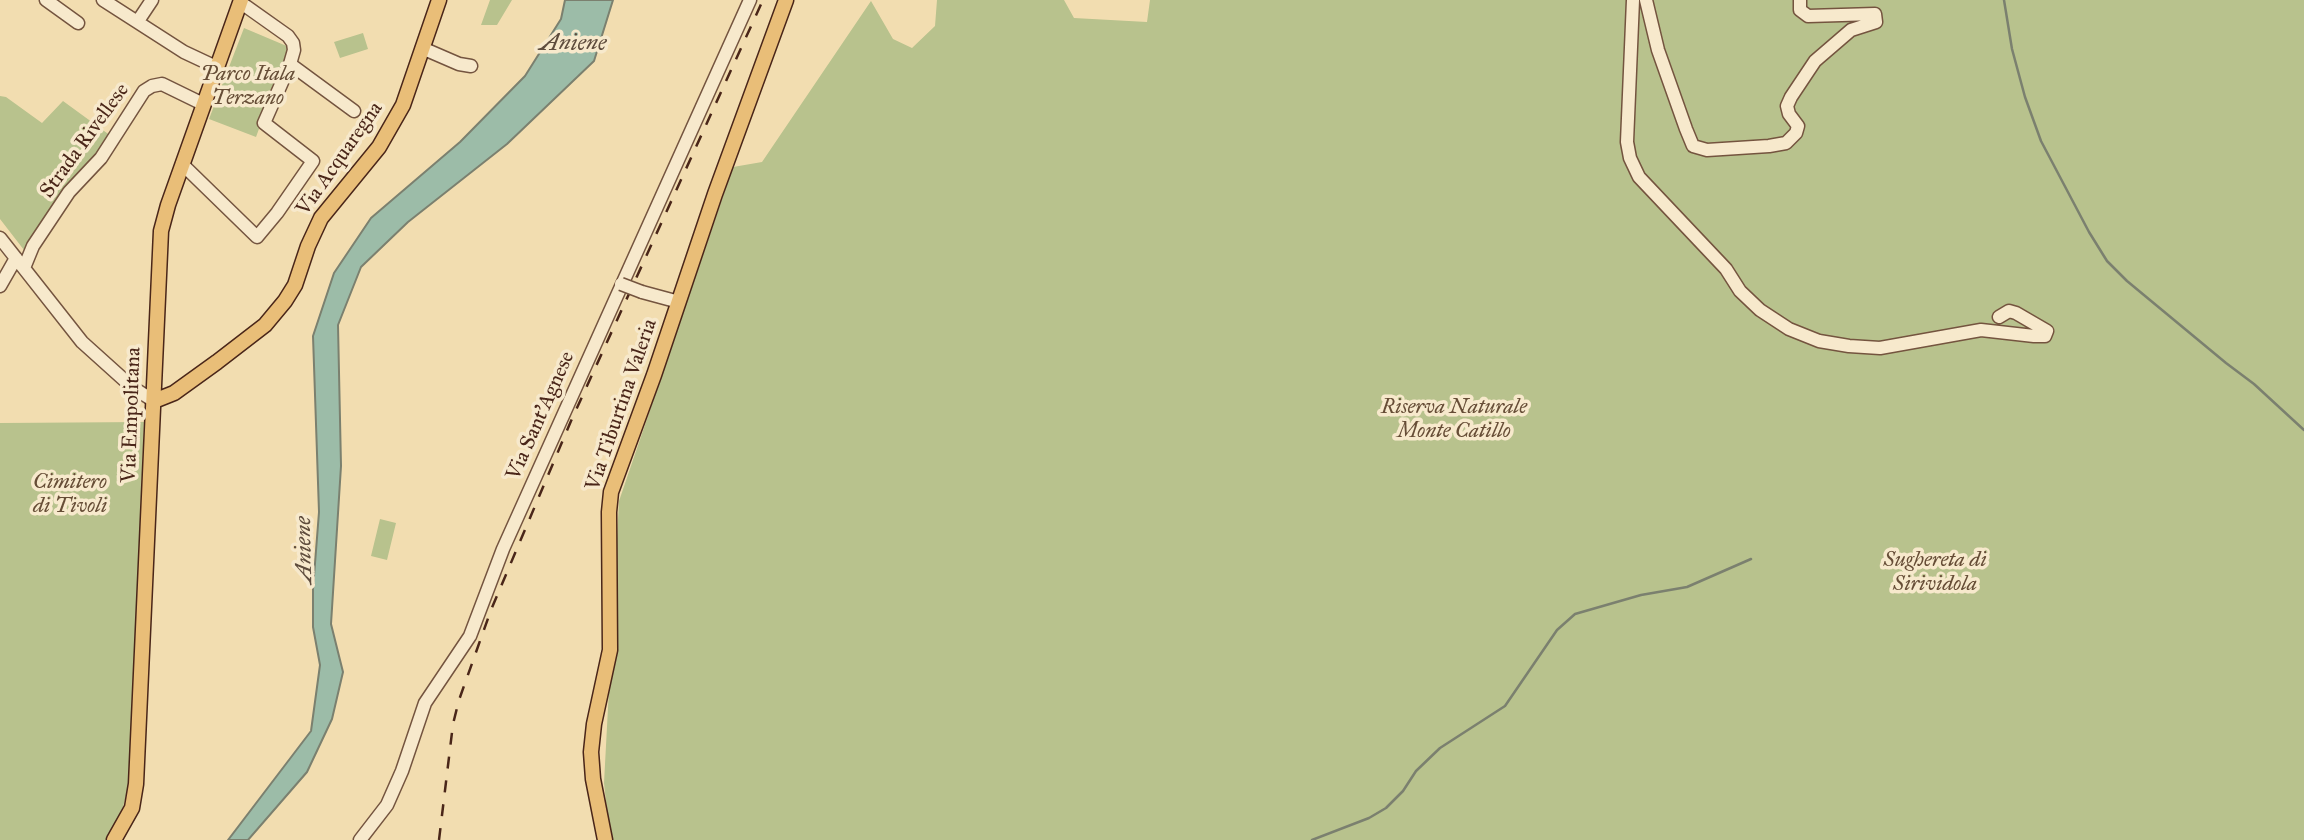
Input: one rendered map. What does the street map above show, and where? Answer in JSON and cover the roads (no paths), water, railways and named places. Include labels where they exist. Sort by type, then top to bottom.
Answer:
[{"type":"main road","name":"Via Acquaregna","points":[[154,401],[170,396],[189,383],[265,325],[279,310],[293,289],[321,218],[379,146],[401,110],[439,0]]},
{"type":"main road","name":"Via Tiburtina Valeria","points":[[605,840],[592,774],[591,752],[612,632],[610,498],[616,474],[644,403],[715,194],[786,0]]},
{"type":"main road","name":"Via Empolitana","points":[[114,840],[132,808],[136,784],[160,242],[164,216],[240,1]]},
{"type":"street","points":[[46,0],[78,23]]},
{"type":"street","points":[[103,0],[184,52],[216,67]]},
{"type":"street","points":[[138,21],[152,0]]},
{"type":"street","name":"Via Sant'Agnese","points":[[360,840],[387,805],[402,771],[426,701],[470,636],[503,549],[750,0]]},
{"type":"street","points":[[1633,0],[1627,142],[1630,158],[1639,177],[1726,269],[1740,290],[1760,310],[1789,329],[1819,341],[1849,346],[1880,348],[1981,330],[2034,336],[2045,336],[2048,331],[2016,313],[2009,311],[1999,317]]},
{"type":"street","points":[[1646,0],[1658,50],[1693,146],[1707,150],[1786,143],[1796,133],[1798,126],[1789,114],[1787,106],[1815,61],[1851,30],[1876,22],[1875,14],[1808,16],[1800,10],[1800,0]]},
{"type":"street","points":[[183,164],[257,237],[313,161],[264,123],[290,64],[294,50],[290,38],[240,1]]},
{"type":"street","points":[[422,48],[459,64],[471,66]]},
{"type":"street","points":[[290,64],[354,111]]},
{"type":"street","name":"Strada Rivellese","points":[[0,286],[33,246],[69,192],[101,158],[144,92],[152,86],[162,84],[203,104]]},
{"type":"street","points":[[0,238],[17,265],[91,352],[132,387],[154,401]]},
{"type":"street","points":[[0,256],[17,265]]},
{"type":"street","points":[[621,284],[679,302]]},
{"type":"water","name":"Aniene","points":[[565,0],[613,0],[594,61],[507,144],[408,222],[361,267],[338,325],[341,466],[331,624],[343,672],[332,719],[307,772],[248,840],[228,840],[311,731],[320,665],[313,627],[319,512],[313,336],[334,273],[371,218],[460,142],[525,76],[561,19]]},
{"type":"waterway","points":[[2004,0],[2012,49],[2041,141],[2107,261],[2127,281],[2254,384],[2304,430]]},
{"type":"waterway","points":[[1312,840],[1369,818],[1386,808],[1403,791],[1416,771],[1440,748],[1505,706],[1557,630],[1575,614],[1641,595],[1687,587],[1751,559]]},
{"type":"railway","points":[[439,840],[453,724],[491,610],[571,421],[763,0]]},
{"type":"park label","name":"Parco Itala Terzano","points":[[248,87]]},
{"type":"park label","name":"Riserva Naturale Monte Catillo","points":[[1454,420]]},
{"type":"park label","name":"Cimitero di Tivoli","points":[[70,495]]},
{"type":"park label","name":"Sughereta di Sirividola","points":[[1935,573]]}]
